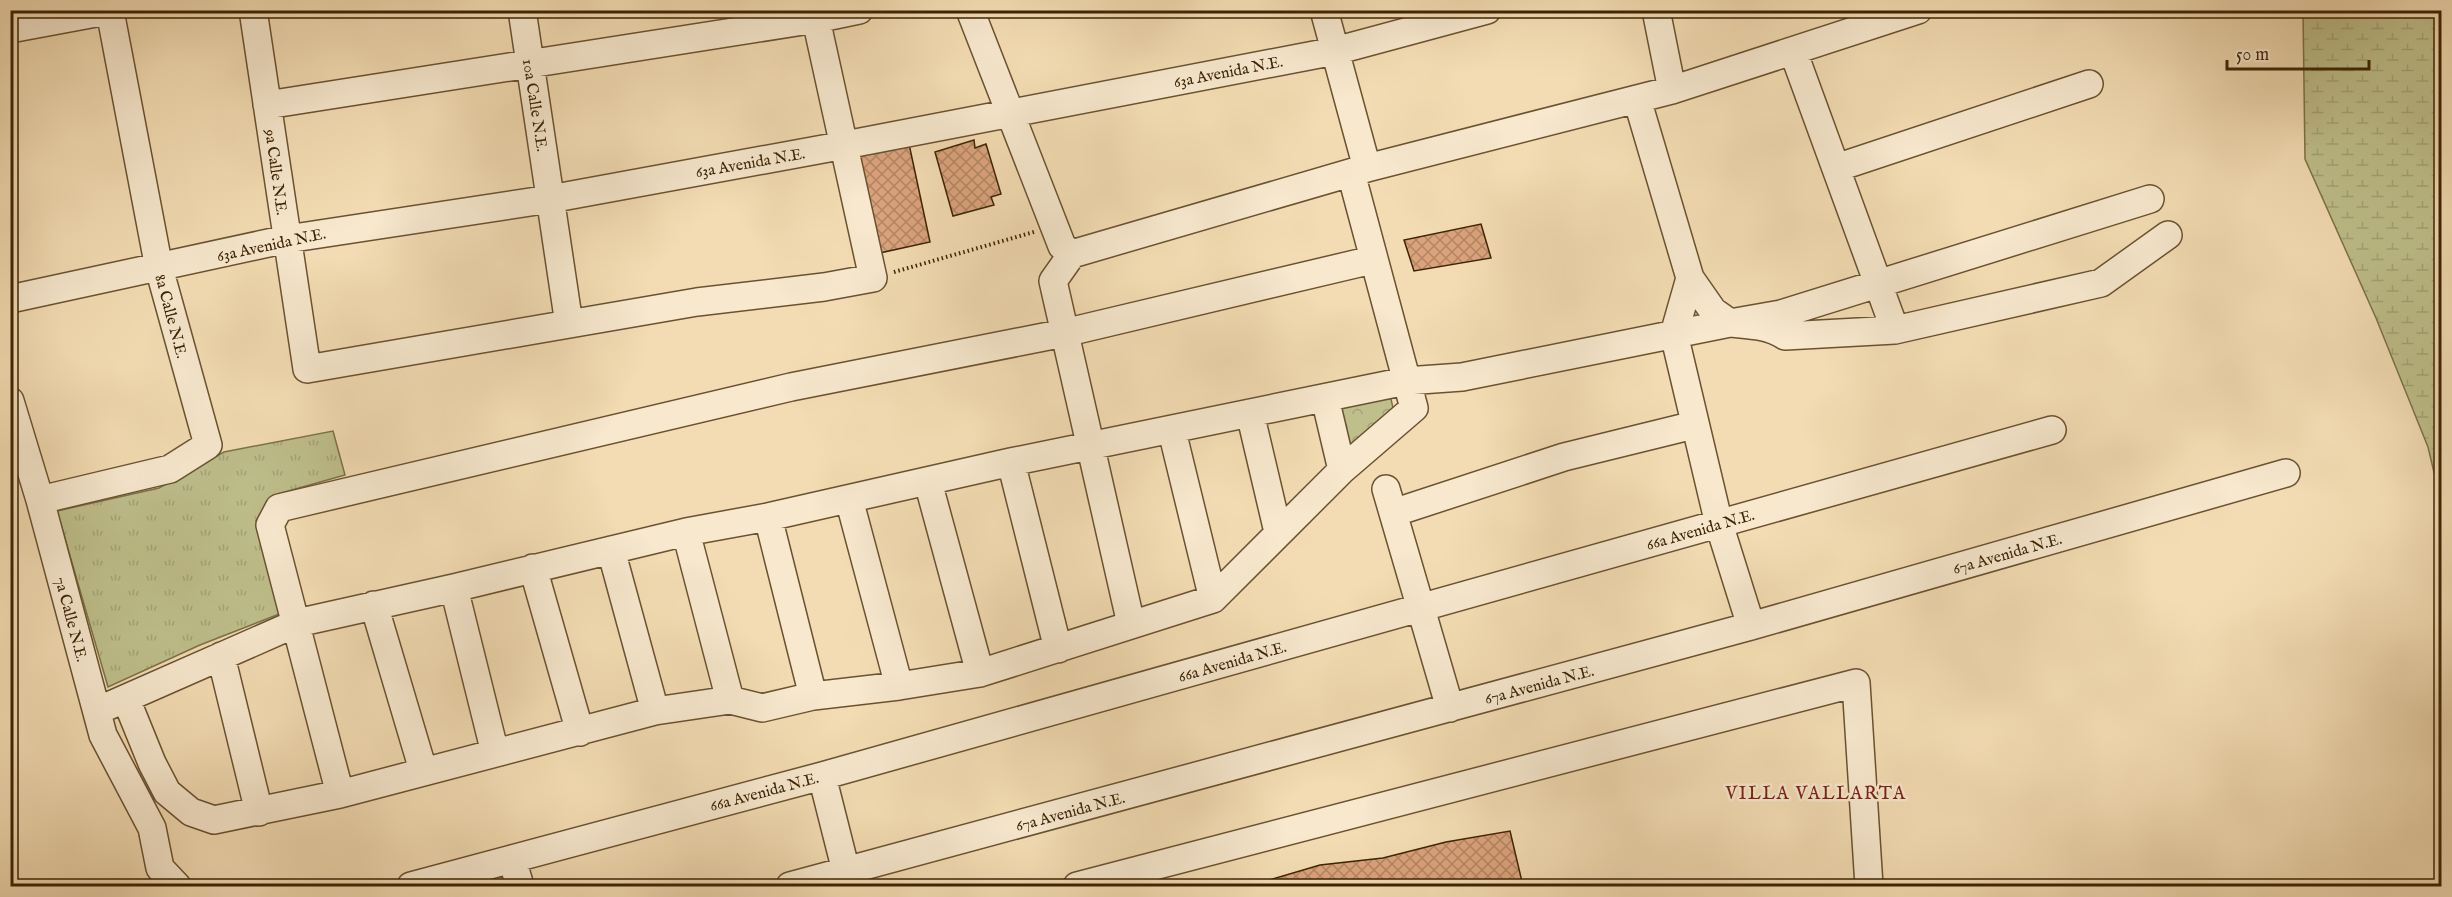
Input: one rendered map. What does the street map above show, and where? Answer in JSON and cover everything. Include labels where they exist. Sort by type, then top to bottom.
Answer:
[{"type":"street","name":"9a Calle N.E.","points":[[253,10],[307,369],[569,324]]},
{"type":"street","name":"10a Calle N.E.","points":[[522,10],[569,324]]},
{"type":"street","points":[[267,105],[530,64],[815,15],[859,10]]},
{"type":"street","points":[[970,10],[1062,246],[1072,254]]},
{"type":"street","points":[[1324,10],[1335,51],[1359,170],[1372,260],[1414,408]]},
{"type":"street","name":"63a Avenida N.E.","points":[[10,299],[287,239],[550,199],[1335,51],[1487,10]]},
{"type":"street","points":[[1656,10],[1672,90]]},
{"type":"street","points":[[1131,624],[1053,281],[1072,254],[1359,170],[1672,90],[1918,10]]},
{"type":"street","points":[[10,29],[78,13],[111,11]]},
{"type":"street","name":"8a Calle N.E.","points":[[40,500],[170,469],[208,445],[159,268],[111,11]]},
{"type":"street","points":[[569,324],[697,302],[824,287],[873,278],[815,15]]},
{"type":"street","points":[[1793,51],[1895,330]]},
{"type":"street","points":[[1836,168],[2089,84]]},
{"type":"street","points":[[1637,99],[1690,278],[1713,311],[1730,323],[1775,329],[1785,336],[1895,330],[2101,283],[2168,235]]},
{"type":"street","points":[[97,711],[297,623],[686,532],[768,517],[1011,462],[1172,431],[1406,381],[1462,377],[1676,346],[1730,323],[1781,314],[2150,199]]},
{"type":"street","points":[[340,794],[270,525],[279,508],[791,387],[1064,333],[1372,260]]},
{"type":"street","points":[[1690,278],[1676,346],[1719,524],[1750,626]]},
{"type":"street","points":[[126,699],[152,763],[168,792],[191,812],[214,820],[340,794],[423,770],[580,732],[655,711],[730,700],[762,708],[813,696],[899,686],[980,673],[1213,599],[1342,470],[1414,408],[1462,377]]},
{"type":"street","points":[[1325,398],[1342,470]]},
{"type":"street","name":"7a Calle N.E.","points":[[10,401],[40,500],[103,735],[152,828],[168,877]]},
{"type":"street","points":[[1250,413],[1278,532]]},
{"type":"street","points":[[1450,708],[1389,501],[1694,425]]},
{"type":"street","name":"66a Avenida N.E.","points":[[411,886],[822,776],[2052,430]]},
{"type":"street","points":[[1172,431],[1213,599]]},
{"type":"street","points":[[1011,462],[1058,649]]},
{"type":"street","name":"67a Avenida N.E.","points":[[790,886],[1750,626],[2286,473]]},
{"type":"street","points":[[928,482],[980,673]]},
{"type":"street","points":[[849,500],[899,686]]},
{"type":"street","points":[[768,517],[813,696]]},
{"type":"street","points":[[686,532],[730,700]]},
{"type":"street","points":[[611,550],[655,711]]},
{"type":"street","points":[[533,568],[580,732]]},
{"type":"street","points":[[454,588],[495,753]]},
{"type":"street","points":[[374,605],[423,770]]},
{"type":"street","points":[[221,656],[259,812]]},
{"type":"street","points":[[1077,886],[1856,683],[1869,886]]},
{"type":"street","points":[[822,776],[846,871]]},
{"type":"street","points":[[512,859],[520,886]]},
{"type":"path","points":[[873,278],[1054,226]]},
{"type":"green space","points":[[2303,11],[2441,11],[2441,502],[2428,447],[2376,318],[2305,159]]},
{"type":"green space","points":[[1384,395],[1391,399],[1393,408],[1348,455],[1337,405]]},
{"type":"green space","points":[[333,431],[345,475],[278,494],[256,521],[282,613],[200,645],[108,687],[57,511],[159,488],[224,452]]},
{"type":"building","points":[[974,140],[975,148],[986,144],[1001,194],[991,197],[994,205],[953,216],[935,152]]},
{"type":"building","points":[[909,144],[930,242],[875,254],[853,156]]},
{"type":"building","points":[[1481,224],[1491,258],[1414,271],[1404,240]]},
{"type":"building","points":[[1510,831],[1523,886],[1249,886],[1320,865],[1383,858],[1446,842]]},
{"type":"district","name":"VILLA VALLARTA","points":[[1816,793]]}]
